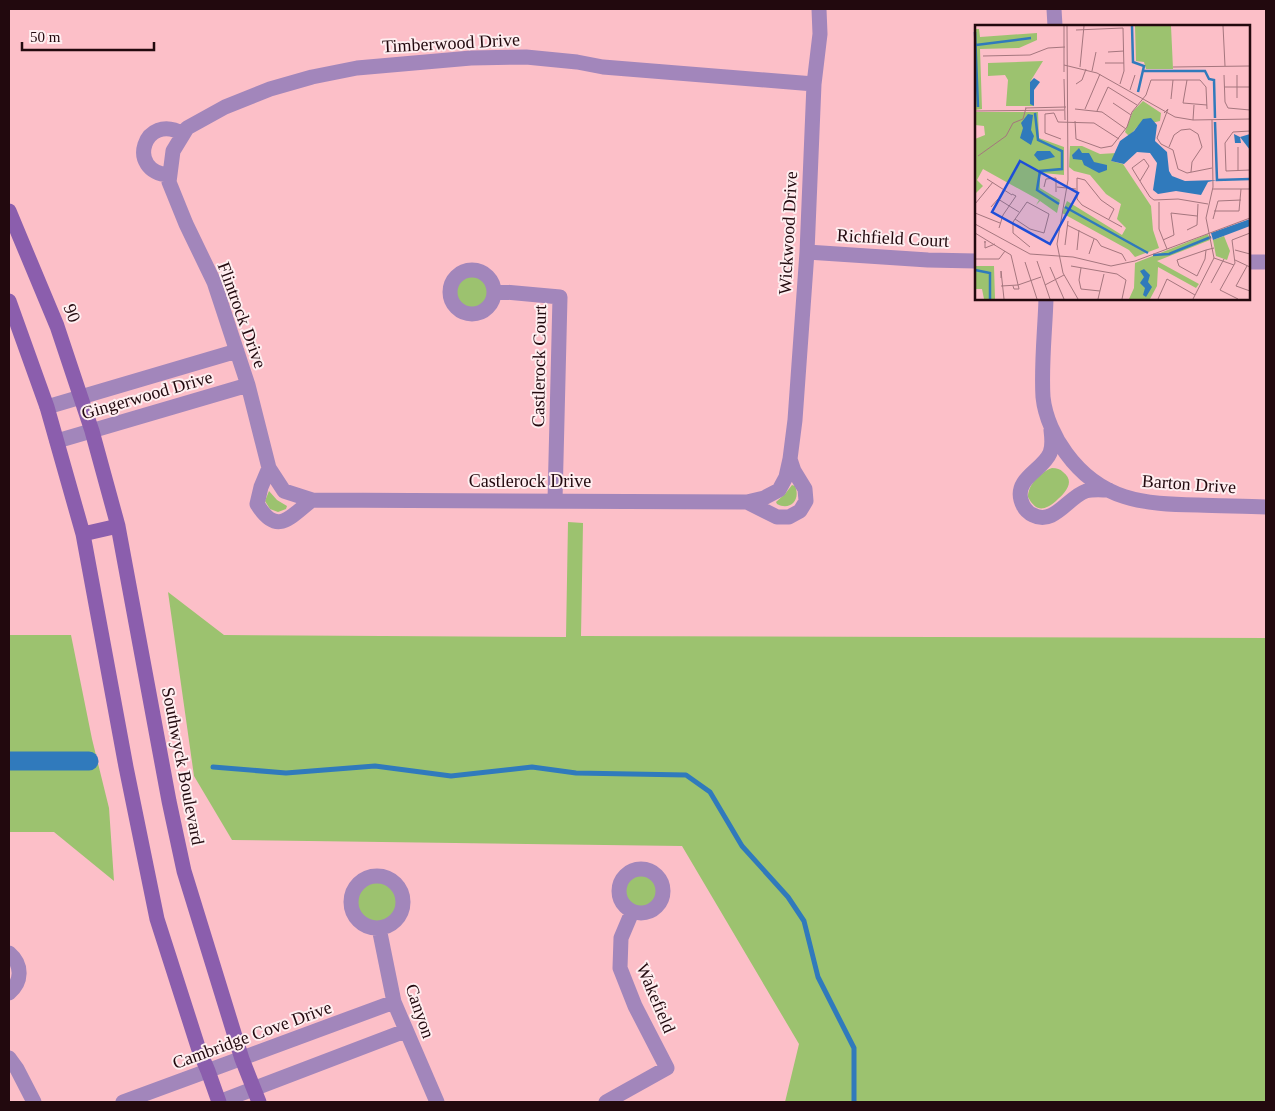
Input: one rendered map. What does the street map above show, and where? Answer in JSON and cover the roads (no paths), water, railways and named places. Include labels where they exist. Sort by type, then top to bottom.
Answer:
[{"type":"street","name":"Wickwood Drive","points":[[779,490],[786,477],[795,420],[807,252],[814,84],[820,34],[819,9]]},
{"type":"street","points":[[1054,9],[1055,25]]},
{"type":"street","name":"Timberwood Drive","points":[[173,151],[187,128],[225,107],[270,89],[312,77],[357,68],[470,58],[526,58],[577,62],[603,67],[814,84]]},
{"type":"street","points":[[169,175],[160,174],[152,170],[143,154],[144,144],[156,130],[165,128],[175,129],[183,134]]},
{"type":"street","name":"Flintrock Drive","points":[[173,151],[168,182],[214,282],[248,385],[269,468],[284,491]]},
{"type":"street","name":"90","points":[[11,220],[57,326],[92,431]]},
{"type":"street","name":"Richfield Court","points":[[807,252],[928,260],[975,261]]},
{"type":"street","points":[[1250,262],[1266,262]]},
{"type":"street","name":"Castlerock Court","points":[[494,291],[560,297],[555,500]]},
{"type":"street","points":[[1046,300],[1042,369],[1043,399],[1051,426],[1052,443],[1050,455],[1021,485],[1020,495],[1025,509],[1037,518],[1044,518],[1053,515],[1073,498],[1086,491],[1109,490]]},
{"type":"street","points":[[9,301],[47,407],[83,534],[157,919],[199,1050],[219,1102],[256,1096],[405,1030]]},
{"type":"street","name":"Gingerwood Drive","points":[[47,407],[237,351]]},
{"type":"street","name":"Gingerwood Drive","points":[[57,441],[248,385]]},
{"type":"street","name":"Barton Drive","points":[[1051,426],[1061,447],[1074,464],[1091,480],[1121,495],[1146,503],[1266,507]]},
{"type":"street","name":"Southwyck Boulevard","points":[[92,431],[118,526],[169,802],[184,871],[242,1059],[256,1096]]},
{"type":"street","name":"Castlerock Drive","points":[[747,502],[777,517],[789,517],[800,511],[806,501],[806,489],[794,471],[790,459]]},
{"type":"street","points":[[269,468],[260,487],[256,504],[264,516],[274,522],[289,520],[312,500]]},
{"type":"street","name":"Castlerock Drive","points":[[284,491],[312,500],[747,502],[764,498],[779,490]]},
{"type":"street","points":[[83,534],[118,526]]},
{"type":"street","name":"Wakefield","points":[[606,1102],[667,1068],[635,1006],[620,968],[621,938],[632,912]]},
{"type":"street","name":"Canyon","points":[[379,928],[394,1002],[437,1102]]},
{"type":"street","points":[[9,953],[17,961],[20,970],[15,988],[9,993]]},
{"type":"street","name":"Cambridge Cove Drive","points":[[124,1102],[394,1002]]},
{"type":"street","points":[[9,1058],[34,1102]]},
{"type":"waterway","points":[[9,761],[89,761]]},
{"type":"waterway","points":[[213,767],[286,773],[375,766],[451,776],[532,767],[576,773],[686,775],[710,792],[742,846],[788,897],[804,921],[818,977],[854,1048],[854,1102]]}]
